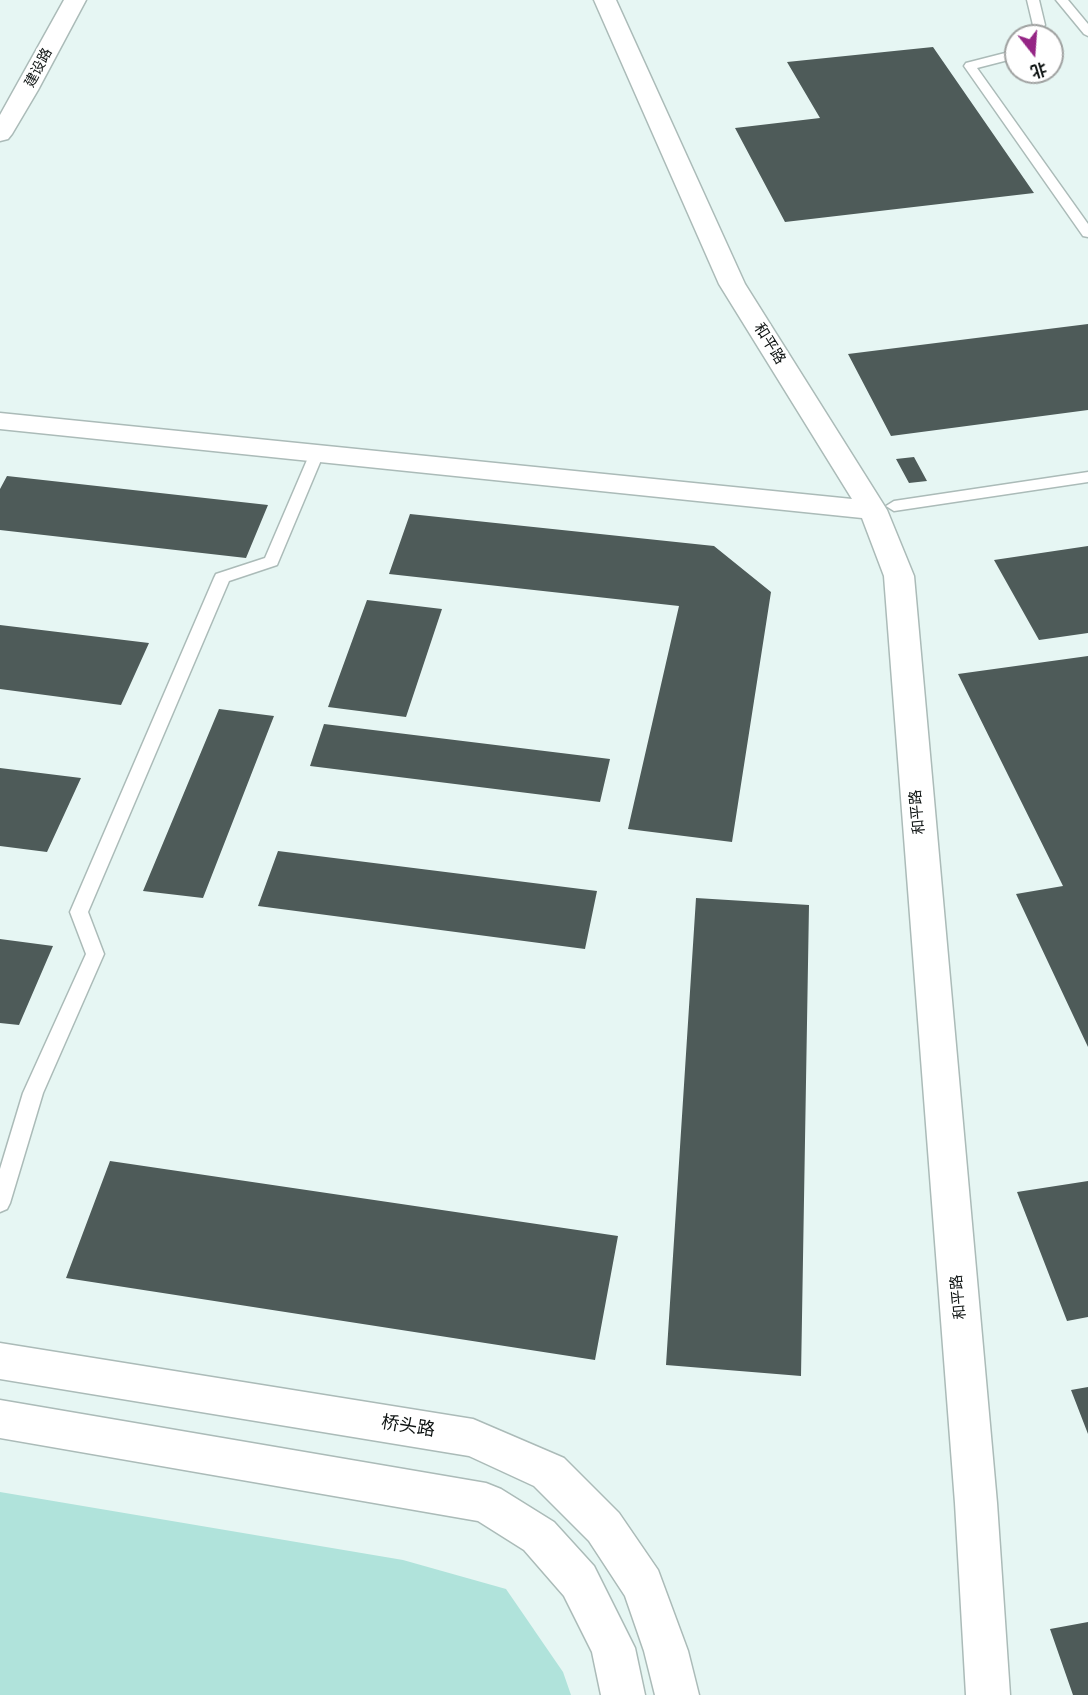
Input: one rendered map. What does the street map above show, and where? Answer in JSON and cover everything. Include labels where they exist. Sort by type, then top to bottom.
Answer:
[{"type":"street","points":[[41,20],[52,0]]},
{"type":"street","name":"建设路","points":[[0,134],[27,90],[75,0]]},
{"type":"street","name":"和平路","points":[[605,0],[732,284],[883,508],[899,576],[975,1492],[988,1695]]},
{"type":"street","points":[[0,421],[883,508]]},
{"type":"street","name":"桥头路","points":[[0,1361],[473,1438],[549,1472],[604,1527],[643,1585],[666,1651],[677,1695]]},
{"type":"street","points":[[0,1419],[486,1503],[539,1536],[579,1581],[613,1648],[623,1695]]},
{"type":"lane","points":[[1033,0],[1040,24]]},
{"type":"lane","points":[[1062,0],[1088,32]]},
{"type":"lane","points":[[1004,57],[970,66],[1088,233]]},
{"type":"lane","points":[[0,1203],[33,1093],[95,954],[79,912],[83,902],[222,578],[272,561],[317,453]]},
{"type":"lane","points":[[883,508],[1088,477]]},
{"type":"shaded area","points":[[0,1492],[403,1560],[506,1589],[563,1672],[571,1695],[0,1695]]},
{"type":"building","points":[[933,47],[1034,193],[785,222],[735,128],[820,118],[787,62]]},
{"type":"building","points":[[1088,324],[1088,410],[891,436],[848,354]]},
{"type":"building","points":[[914,457],[927,481],[909,483],[896,459]]},
{"type":"building","points":[[7,476],[268,505],[246,558],[0,530],[0,489]]},
{"type":"building","points":[[410,514],[714,546],[771,592],[732,842],[628,829],[679,606],[389,574]]},
{"type":"building","points":[[1088,546],[1088,633],[1039,640],[994,560]]},
{"type":"building","points":[[367,600],[442,609],[406,717],[328,707]]},
{"type":"building","points":[[0,625],[149,643],[121,705],[0,689]]},
{"type":"building","points":[[1088,656],[1088,1047],[1016,894],[1063,886],[958,674]]},
{"type":"building","points":[[219,709],[274,716],[203,898],[143,891]]},
{"type":"building","points":[[324,724],[610,759],[600,802],[310,766]]},
{"type":"building","points":[[0,768],[81,778],[47,852],[0,846]]},
{"type":"building","points":[[278,851],[597,891],[585,949],[258,906]]},
{"type":"building","points":[[696,898],[809,905],[801,1376],[666,1365]]},
{"type":"building","points":[[0,939],[53,946],[19,1025],[0,1023]]},
{"type":"building","points":[[110,1161],[618,1236],[595,1360],[66,1278]]},
{"type":"building","points":[[1088,1181],[1088,1317],[1067,1321],[1017,1192]]},
{"type":"building","points":[[1088,1387],[1088,1434],[1071,1390]]},
{"type":"building","points":[[1088,1622],[1088,1695],[1073,1695],[1050,1629]]}]
